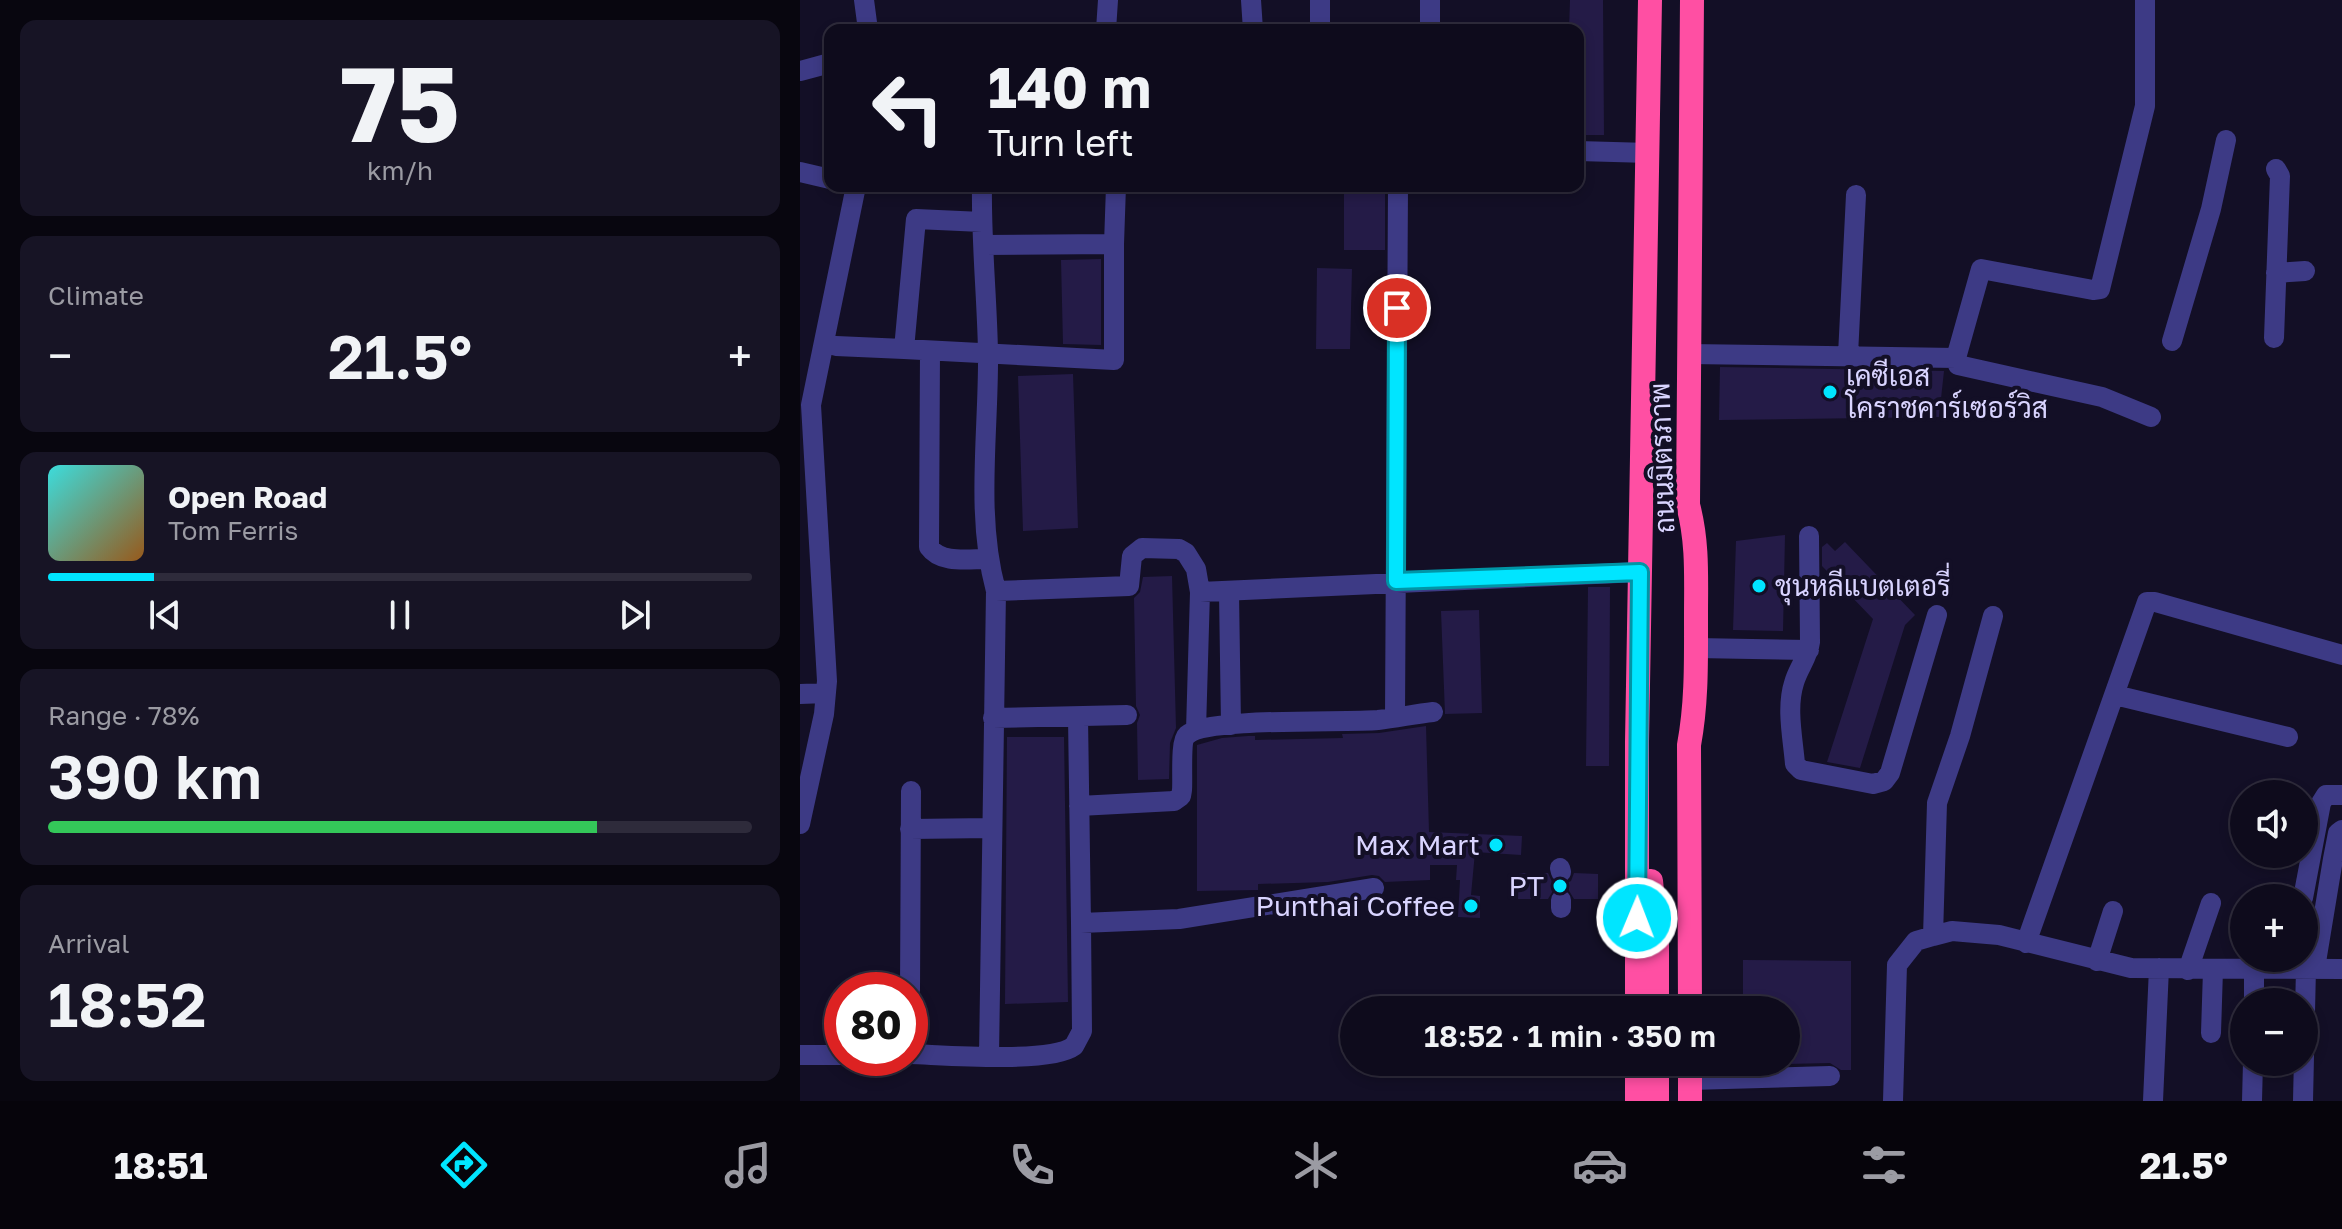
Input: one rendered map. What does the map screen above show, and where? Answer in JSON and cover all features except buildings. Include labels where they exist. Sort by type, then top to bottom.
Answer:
[{"type":"highway","name":"ถนนมิตรภาพ","points":[[1637,996],[1637,742],[1650,0]]},
{"type":"highway","name":"ถนนมิตรภาพ","points":[[1690,996],[1689,745],[1696,712],[1696,533],[1688,505],[1692,0]]},
{"type":"highway","points":[[1637,742],[1657,942],[1657,996]]},
{"type":"highway","points":[[1637,1076],[1637,1101]]},
{"type":"highway","points":[[1657,1076],[1657,1101]]},
{"type":"street","points":[[864,0],[867,24]]},
{"type":"street","points":[[1106,24],[1108,0]]},
{"type":"street","points":[[1251,0],[1253,24]]},
{"type":"street","points":[[1320,0],[1320,24]]},
{"type":"street","points":[[1430,0],[1430,24]]},
{"type":"street","points":[[2145,0],[2145,106],[2100,289],[1981,269],[1974,285],[1956,358],[1958,365],[2102,397],[2151,417]]},
{"type":"street","points":[[800,71],[824,65]]},
{"type":"street","points":[[2172,341],[2211,209],[2226,140]]},
{"type":"street","points":[[1584,151],[1649,153]]},
{"type":"street","points":[[2274,338],[2280,176],[2276,169]]},
{"type":"street","points":[[800,172],[824,178]]},
{"type":"street","points":[[800,824],[826,693],[821,559],[805,405],[855,192]]},
{"type":"street","points":[[982,192],[988,354],[985,428],[987,559],[996,591],[989,1056]]},
{"type":"street","points":[[836,346],[1114,360],[1116,192]]},
{"type":"street","points":[[1395,717],[1398,192]]},
{"type":"street","points":[[1848,355],[1856,195]]},
{"type":"street","points":[[904,349],[916,219],[982,222]]},
{"type":"street","points":[[984,245],[1114,244]]},
{"type":"street","points":[[2276,273],[2305,271]]},
{"type":"street","points":[[930,351],[929,547],[942,558],[987,559]]},
{"type":"street","points":[[1689,354],[1956,358]]},
{"type":"street","points":[[1809,536],[1809,650],[1793,686],[1791,712],[1795,764],[1810,773],[1879,783],[1890,773],[1937,615]]},
{"type":"street","points":[[996,591],[1129,586],[1132,556],[1142,548],[1179,549],[1186,553],[1196,569],[1200,592],[1196,730]]},
{"type":"street","points":[[1200,592],[1640,572]]},
{"type":"street","points":[[1229,593],[1231,725]]},
{"type":"street","points":[[2026,943],[2144,606],[2151,601],[2342,655]]},
{"type":"street","points":[[1933,936],[1937,803],[1960,736],[1993,616]]},
{"type":"street","points":[[1696,648],[1809,650]]},
{"type":"street","points":[[800,694],[826,693]]},
{"type":"street","points":[[2115,695],[2288,737]]},
{"type":"street","points":[[1079,806],[1174,801],[1181,796],[1182,790],[1183,740],[1196,730],[1433,712]]},
{"type":"street","points":[[993,718],[1127,715]]},
{"type":"street","points":[[928,1054],[1057,1054],[1067,1051],[1079,1039],[1082,1031],[1078,717]]},
{"type":"street","points":[[910,972],[911,791]]},
{"type":"street","points":[[2306,884],[2321,803],[2326,795],[2342,795]]},
{"type":"street","points":[[910,829],[991,828]]},
{"type":"street","points":[[2318,908],[2338,855],[2338,833],[2342,830]]},
{"type":"street","points":[[1081,923],[1179,919],[1374,888]]},
{"type":"street","points":[[2188,970],[2211,903]]},
{"type":"street","points":[[2097,961],[2113,911]]},
{"type":"street","points":[[1893,1101],[1897,965],[1916,941],[1964,931],[1999,935],[2131,968],[2230,970]]},
{"type":"street","points":[[2318,967],[2342,969]]},
{"type":"street","points":[[2153,1101],[2159,968]]},
{"type":"street","points":[[2211,1033],[2213,970]]},
{"type":"street","points":[[2300,972],[2303,1101]]},
{"type":"street","points":[[800,1055],[824,1055]]},
{"type":"street","points":[[1690,1081],[1830,1076]]},
{"type":"street","points":[[2252,1101],[2253,1076]]},
{"type":"place","name":"เคซีเอส โคราชคาร์เซอร์วิส","points":[[1830,392]]},
{"type":"place","name":"ชุนหลีแบตเตอรี่","points":[[1759,586]]},
{"type":"place","name":"Max Mart","points":[[1496,845]]},
{"type":"place","name":"PT","points":[[1560,886]]},
{"type":"place","name":"Punthai Coffee","points":[[1471,906]]},
{"type":"route","points":[[1397,308],[1396,581],[1640,572],[1637,918]]}]
